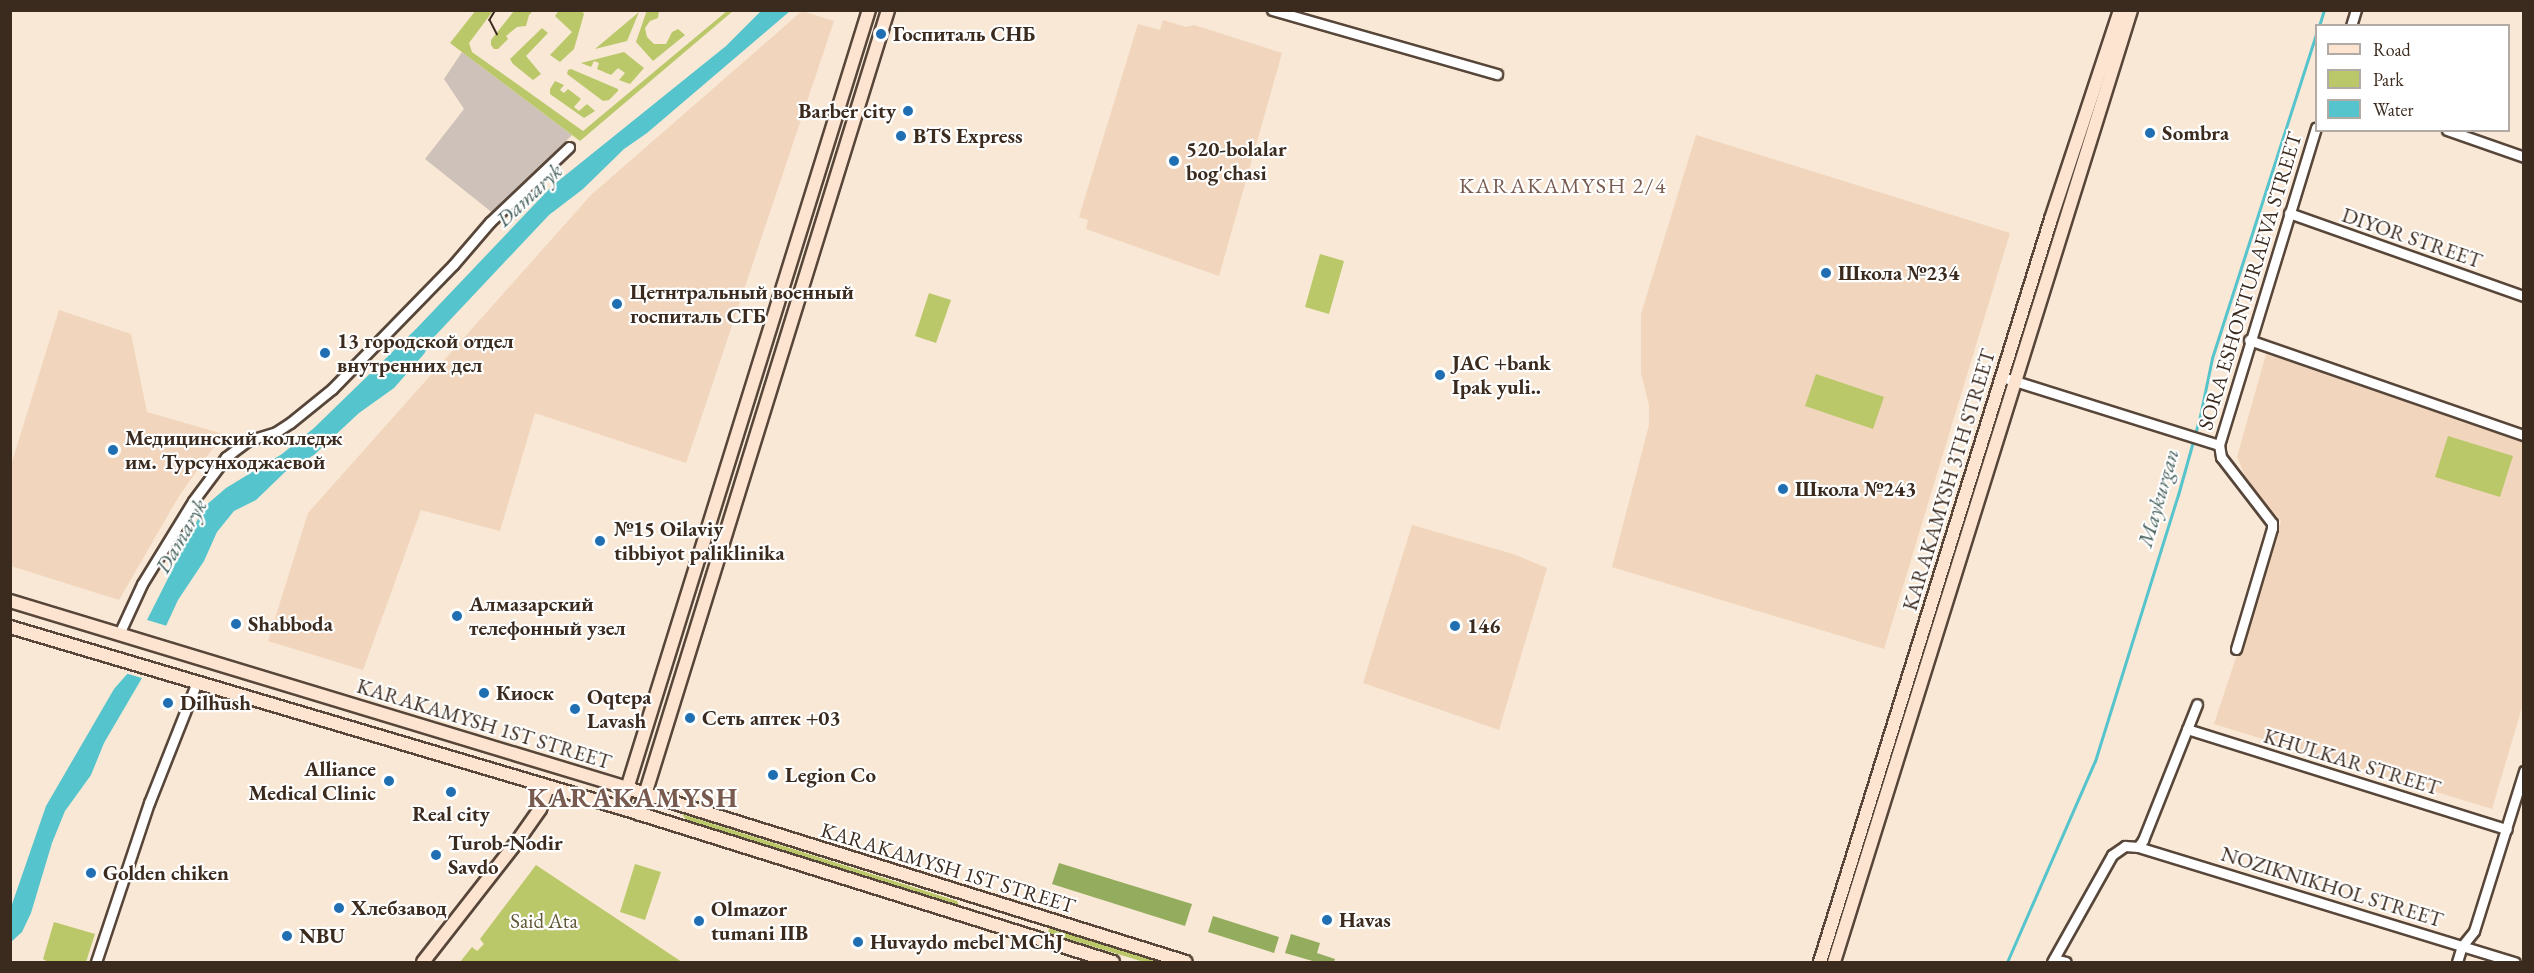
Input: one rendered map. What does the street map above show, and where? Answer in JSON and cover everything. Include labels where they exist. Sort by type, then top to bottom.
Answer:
[{"type":"main road","points":[[621,808],[869,10]]},
{"type":"main road","points":[[639,814],[888,10]]},
{"type":"main road","name":"KARAKAMYSH 3TH STREET","points":[[1834,963],[2120,10]]},
{"type":"main road","name":"KARAKAMYSH 3TH STREET","points":[[1820,963],[2008,379],[2131,10]]},
{"type":"main road","points":[[730,456],[748,462]]},
{"type":"main road","name":"KARAKAMYSH 1ST STREET","points":[[10,601],[627,788],[1185,963]]},
{"type":"main road","name":"KARAKAMYSH 1ST STREET","points":[[10,627],[621,808],[1113,963]]},
{"type":"main road","points":[[423,963],[519,839],[540,809],[548,787]]},
{"type":"main road","points":[[1030,937],[1036,916]]},
{"type":"street","points":[[1272,10],[1497,74]]},
{"type":"street","name":"SORA ESHONTURAEVA STREET","points":[[2219,445],[2249,340],[2315,130]]},
{"type":"street","points":[[2453,132],[2523,157]]},
{"type":"street","points":[[122,635],[142,584],[193,501],[226,457],[247,441],[283,428],[326,395],[453,265],[490,222],[569,147]]},
{"type":"street","name":"DIYOR STREET","points":[[2289,213],[2523,296]]},
{"type":"street","points":[[2249,340],[2523,435]]},
{"type":"street","points":[[2008,379],[2219,445],[2221,457],[2272,523],[2236,649]]},
{"type":"street","points":[[96,963],[149,804],[197,682]]},
{"type":"street","points":[[2066,963],[2053,961],[2112,855],[2125,846],[2138,847],[2144,840],[2197,704]]},
{"type":"street","name":"KHULKAR STREET","points":[[2187,729],[2507,829]]},
{"type":"street","points":[[2457,963],[2462,946],[2474,931],[2523,771]]},
{"type":"street","name":"NOZIKNIKHOL STREET","points":[[2138,847],[2515,963]]},
{"type":"shaded area","name":"Цетнтральный военный госпиталь СГБ","points":[[802,11],[834,21],[686,463],[535,413],[500,531],[421,510],[363,670],[268,641],[308,513],[591,195]]},
{"type":"shaded area","name":"520-bolalar bog'chasi","points":[[1163,20],[1186,27],[1194,25],[1282,53],[1219,276],[1086,229],[1088,220],[1079,217],[1138,24],[1160,30]]},
{"type":"shaded area","points":[[462,52],[572,135],[494,214],[425,159],[464,109],[444,79]]},
{"type":"shaded area","points":[[1696,135],[2010,233],[1884,649],[1612,567],[1649,425],[1649,405],[1641,373],[1641,314]]},
{"type":"shaded area","name":"Медицинский колледж им. Турсунходжаевой","points":[[59,310],[131,334],[147,412],[223,434],[179,496],[119,600],[11,566],[11,465]]},
{"type":"shaded area","points":[[2266,354],[2523,442],[2523,704],[2492,809],[2214,724],[2281,521],[2248,483],[2237,457]]},
{"type":"shaded area","name":"146","points":[[1412,525],[1513,554],[1547,568],[1499,730],[1363,683]]},
{"type":"green space","points":[[476,10],[493,11],[469,43],[472,52],[583,131],[727,11],[733,11],[580,141],[450,43]]},
{"type":"green space","points":[[559,10],[582,11],[584,14],[574,49],[560,62],[550,55],[572,32],[555,16]]},
{"type":"green space","points":[[647,10],[659,11],[658,18],[650,21],[645,28],[647,37],[654,44],[666,44],[672,32],[678,29],[685,35],[653,61],[636,42]]},
{"type":"green space","points":[[514,11],[533,11],[529,15],[526,26],[517,27],[506,36],[508,39],[498,49],[494,49],[491,40]]},
{"type":"green space","points":[[639,12],[627,41],[595,49]]},
{"type":"green space","points":[[542,28],[548,33],[526,56],[541,74],[533,80],[510,59]]},
{"type":"green space","points":[[624,52],[644,68],[630,84],[619,80],[625,73],[618,68],[611,75],[597,69],[599,63],[594,61],[591,67],[581,63]]},
{"type":"green space","points":[[571,69],[618,89],[618,91],[609,100],[603,101],[567,74]]},
{"type":"green space","points":[[555,81],[564,85],[560,90],[564,93],[568,89],[581,99],[574,107],[579,111],[587,104],[595,111],[584,118],[550,94]]},
{"type":"green space","points":[[1320,254],[1344,261],[1329,314],[1305,307]]},
{"type":"green space","points":[[929,293],[951,300],[936,343],[915,336]]},
{"type":"green space","points":[[1816,374],[1884,397],[1873,429],[1805,406]]},
{"type":"green space","points":[[2448,436],[2513,456],[2500,497],[2435,477]]},
{"type":"green space","points":[[682,814],[957,901],[959,905],[686,820]]},
{"type":"green space","points":[[1059,863],[1192,904],[1185,926],[1052,884]]},
{"type":"green space","points":[[635,864],[661,872],[645,920],[620,912]]},
{"type":"green space","name":"Said Ata","points":[[536,865],[682,962],[460,962],[472,947],[477,951],[484,944],[480,939]]},
{"type":"green space","points":[[1213,916],[1279,937],[1274,953],[1208,932]]},
{"type":"green space","points":[[54,922],[95,934],[86,962],[48,962],[43,959]]},
{"type":"green space","points":[[1049,928],[1161,962],[1144,962],[1048,933]]},
{"type":"green space","points":[[1291,934],[1320,943],[1317,953],[1335,959],[1334,962],[1316,962],[1285,953]]},
{"type":"water","points":[[761,11],[790,11],[647,133],[624,149],[583,189],[549,215],[434,337],[424,354],[394,388],[359,413],[314,455],[285,472],[256,500],[234,511],[217,532],[204,561],[178,600],[142,678],[104,743],[91,775],[65,811],[52,843],[31,913],[22,932],[11,942],[10,910],[46,806],[114,689],[128,673],[147,620],[204,507],[226,488],[282,454],[314,428],[417,328],[552,186],[726,46]]},
{"type":"pier","points":[[144,619],[167,626],[145,679],[125,673]]},
{"type":"waterway","name":"Maykurgan","points":[[2320,24],[2324,10]]},
{"type":"waterway","name":"Maykurgan","points":[[2007,962],[2095,761],[2178,495],[2200,416],[2212,358],[2315,37]]},
{"type":"tram line","points":[[496,10],[490,20],[497,34]]},
{"type":"place","name":"Госпиталь СНБ","points":[[881,34]]},
{"type":"place","name":"Barber city","points":[[908,111]]},
{"type":"place","name":"Sombra","points":[[2150,133]]},
{"type":"place","name":"BTS Express","points":[[901,136]]},
{"type":"place","name":"520-bolalar bog'chasi","points":[[1174,161]]},
{"type":"place","name":"Школа №234","points":[[1826,273]]},
{"type":"place","name":"Цетнтральный военный госпиталь СГБ","points":[[617,304]]},
{"type":"place","name":"13 городской отдел внутренних дел","points":[[325,353]]},
{"type":"place","name":"JAC +bank Ipak yuli..","points":[[1440,375]]},
{"type":"place","name":"Медицинский колледж им. Турсунходжаевой","points":[[113,450]]},
{"type":"place","name":"Школа №243","points":[[1783,489]]},
{"type":"place","name":"№15 Oilaviy tibbiyot paliklinika","points":[[600,541]]},
{"type":"place","name":"Алмазарский телефонный узел","points":[[457,616]]},
{"type":"place","name":"Shabboda","points":[[236,624]]},
{"type":"place","name":"146","points":[[1455,626]]},
{"type":"place","name":"Киоск","points":[[484,693]]},
{"type":"place","name":"Dilhush","points":[[168,703]]},
{"type":"place","name":"Oqtepa Lavash","points":[[575,709]]},
{"type":"place","name":"Сеть аптек +03","points":[[690,718]]},
{"type":"place","name":"Legion Co","points":[[773,775]]},
{"type":"place","name":"Alliance Medical Clinic","points":[[389,781]]},
{"type":"place","name":"Real city","points":[[451,792]]},
{"type":"place","name":"Turob-Nodir Savdo","points":[[436,855]]},
{"type":"place","name":"Golden chiken","points":[[91,873]]},
{"type":"place","name":"Хлебзавод","points":[[339,908]]},
{"type":"place","name":"Havas","points":[[1327,920]]},
{"type":"place","name":"Olmazor tumani IIB","points":[[699,921]]},
{"type":"place","name":"NBU","points":[[287,936]]},
{"type":"place","name":"Huvaydo mebel MChJ","points":[[858,942]]},
{"type":"district","name":"KARAKAMYSH 2/4","points":[[1563,186]]},
{"type":"district","name":"KARAKAMYSH","points":[[633,798]]},
{"type":"water label","name":"Damaryk","points":[[529,195]]},
{"type":"water label","name":"Damaryk","points":[[181,536]]}]
